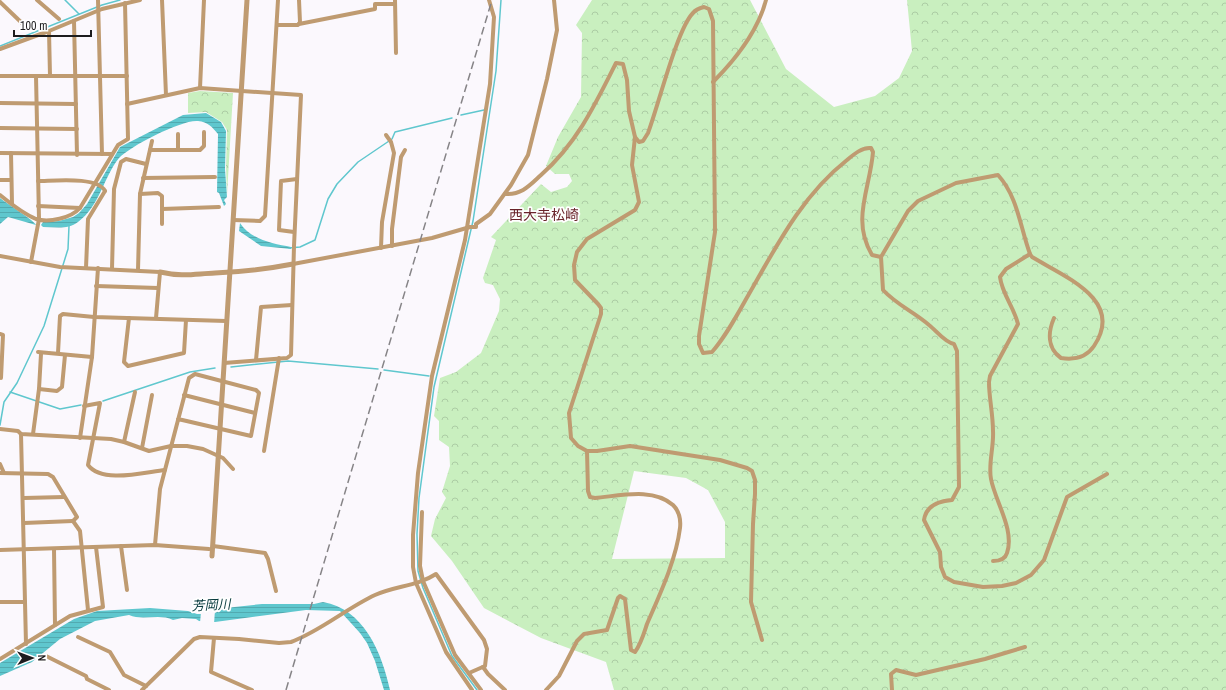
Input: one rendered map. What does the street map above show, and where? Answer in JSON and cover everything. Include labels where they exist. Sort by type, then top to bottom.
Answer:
[{"type":"street","points":[[37,0],[59,19]]},
{"type":"street","points":[[0,49],[74,21],[99,4],[125,3],[140,0]]},
{"type":"street","points":[[162,0],[166,95]]},
{"type":"street","points":[[200,88],[204,0]]},
{"type":"street","points":[[212,556],[211,547],[220,429],[240,91],[247,0]]},
{"type":"street","points":[[233,220],[260,221],[266,216],[278,0]]},
{"type":"street","points":[[299,0],[299,24]]},
{"type":"street","points":[[481,690],[455,654],[413,567],[415,498],[432,376],[470,227],[490,84],[494,16],[489,0]]},
{"type":"street","points":[[0,256],[62,267],[138,270],[183,276],[229,273],[293,264],[432,238],[470,227],[486,219],[505,194],[528,156],[547,79],[556,30],[554,0]]},
{"type":"street","points":[[713,82],[741,49],[761,17],[766,0]]},
{"type":"street","points":[[0,2],[24,25]]},
{"type":"street","points":[[277,25],[298,25],[375,9],[375,4],[395,2],[396,53]]},
{"type":"street","points":[[0,195],[38,222],[61,218],[72,214],[80,208],[118,145],[128,139],[125,3]]},
{"type":"street","points":[[99,4],[102,154]]},
{"type":"street","points":[[635,137],[639,142],[643,141],[648,133],[684,27],[692,13],[704,7],[709,9],[712,21],[715,232],[699,336],[699,344],[703,353],[712,352],[729,329],[803,205],[836,169],[858,152],[868,148],[871,148],[873,152],[862,210],[862,227],[872,255],[881,257]]},
{"type":"street","points":[[74,21],[77,155]]},
{"type":"street","points":[[49,31],[50,76]]},
{"type":"street","points":[[505,194],[516,194],[524,190],[570,146],[583,126],[616,62],[623,64],[625,68],[629,111],[635,137],[632,157],[638,192],[637,207],[620,220],[588,239],[577,252],[574,266],[575,280],[601,308],[598,325],[569,414],[571,438],[578,446],[587,451],[630,446],[720,460],[747,468],[752,471],[755,480],[755,494],[751,602],[762,640]]},
{"type":"street","points":[[0,76],[127,76]]},
{"type":"street","points":[[31,262],[38,222],[36,76]]},
{"type":"street","points":[[127,104],[200,88],[301,95],[294,232],[291,355],[279,361],[256,360],[224,364]]},
{"type":"street","points":[[0,103],[76,104]]},
{"type":"street","points":[[0,128],[76,129]]},
{"type":"street","points":[[150,150],[200,150],[204,146],[204,132]]},
{"type":"street","points":[[178,134],[178,150]]},
{"type":"street","points":[[381,248],[383,214],[394,154],[389,139]]},
{"type":"street","points":[[138,270],[140,194],[152,141]]},
{"type":"street","points":[[392,246],[392,230],[401,157],[405,150]]},
{"type":"street","points":[[0,153],[77,155],[112,154]]},
{"type":"street","points":[[11,154],[12,204]]},
{"type":"street","points":[[112,269],[114,191],[123,159],[146,164]]},
{"type":"street","points":[[1054,318],[1049,332],[1050,340],[1053,349],[1061,358],[1074,359],[1087,354],[1093,348],[1102,332],[1102,315],[1097,302],[1082,288],[1032,257],[1030,254],[1019,214],[1012,196],[1005,183],[998,175],[956,183],[918,201],[899,223],[891,241],[881,257],[883,290],[899,305],[924,321],[949,343],[954,344],[957,351],[959,487],[952,500],[930,506],[924,520],[940,552],[941,567],[945,577],[954,582],[984,587],[1002,586],[1016,583],[1031,575],[1044,560],[1067,497],[1107,474]]},
{"type":"street","points":[[143,178],[215,177]]},
{"type":"street","points":[[294,232],[279,230],[281,181],[297,179]]},
{"type":"street","points":[[0,180],[11,180]]},
{"type":"street","points":[[38,181],[96,183],[104,189],[114,191]]},
{"type":"street","points":[[86,268],[88,221],[104,189]]},
{"type":"street","points":[[140,194],[158,193],[162,196],[162,224]]},
{"type":"street","points":[[38,206],[80,208]]},
{"type":"street","points":[[162,209],[219,207]]},
{"type":"street","points":[[993,561],[1000,560],[1005,557],[1008,552],[1008,540],[1003,514],[991,480],[993,430],[988,382],[1018,324],[1016,314],[1001,287],[1000,277],[1006,269],[1030,254]]},
{"type":"street","points":[[80,438],[92,357],[98,268]]},
{"type":"street","points":[[156,318],[160,272]]},
{"type":"street","points":[[96,286],[158,288]]},
{"type":"street","points":[[256,360],[261,307],[292,304]]},
{"type":"street","points":[[58,354],[60,316],[62,314],[94,317],[226,320]]},
{"type":"street","points":[[129,318],[124,362],[128,366],[184,353],[186,320]]},
{"type":"street","points":[[0,334],[2,335],[1,378]]},
{"type":"street","points":[[32,434],[38,401],[39,353],[92,357]]},
{"type":"street","points":[[39,389],[57,391],[62,387],[65,355]]},
{"type":"street","points":[[264,451],[279,361]]},
{"type":"street","points":[[155,545],[160,489],[184,395],[191,375],[195,374],[256,390],[259,393],[251,436],[178,419]]},
{"type":"street","points":[[124,442],[135,392]]},
{"type":"street","points":[[142,448],[152,395]]},
{"type":"street","points":[[184,395],[255,414]]},
{"type":"street","points":[[84,406],[100,403],[88,465],[92,470],[107,474],[131,476],[165,470]]},
{"type":"street","points":[[0,429],[18,431],[21,434],[94,438],[124,442],[149,451],[171,446],[187,446],[218,455],[233,469]]},
{"type":"street","points":[[21,434],[24,498],[26,644]]},
{"type":"street","points":[[546,690],[559,676],[577,641],[584,634],[607,630],[620,596],[625,599],[631,650],[635,652],[642,639],[676,548],[680,527],[680,517],[674,506],[657,498],[639,494],[595,498],[590,497],[588,491],[587,451]]},
{"type":"street","points":[[0,464],[2,473],[48,474],[53,477],[77,517],[73,521],[24,523]]},
{"type":"street","points":[[24,498],[64,497]]},
{"type":"street","points":[[422,512],[420,582],[446,652],[472,690]]},
{"type":"street","points":[[73,521],[80,531],[88,610]]},
{"type":"street","points":[[0,550],[155,545],[211,547],[265,553],[268,558],[276,591]]},
{"type":"street","points":[[121,546],[126,590]]},
{"type":"street","points":[[0,658],[26,644],[55,625],[88,610],[102,606],[96,547]]},
{"type":"street","points":[[54,548],[55,625]]},
{"type":"street","points":[[142,690],[191,641],[200,637],[279,643],[291,642],[347,610],[383,592],[420,582],[436,574],[482,636],[487,649],[486,662],[483,667],[469,673]]},
{"type":"street","points":[[0,602],[25,602]]},
{"type":"street","points":[[78,637],[110,652],[124,676],[146,686]]},
{"type":"street","points":[[214,638],[210,672],[252,690]]},
{"type":"street","points":[[892,690],[891,674],[896,670],[916,675],[985,659],[1025,647]]},
{"type":"street","points":[[46,656],[86,676],[87,679],[109,690]]},
{"type":"street","points":[[483,667],[488,674],[505,690]]},
{"type":"green space","points":[[592,0],[750,0],[786,69],[834,107],[875,96],[899,78],[912,51],[907,0],[1226,0],[1226,690],[614,690],[606,662],[541,638],[484,608],[452,561],[431,536],[435,519],[446,498],[442,492],[450,466],[449,447],[439,440],[439,421],[434,416],[440,378],[456,372],[481,353],[499,311],[500,299],[493,285],[485,283],[483,278],[496,240],[491,237],[541,184],[551,192],[567,187],[572,181],[569,174],[555,174],[546,166],[558,137],[581,97],[582,33],[576,25]],"holes":[[[634,471],[686,478],[708,490],[725,522],[725,558],[612,559]]]},
{"type":"green space","points":[[200,91],[233,93],[227,195],[227,130],[222,122],[206,112],[188,113],[188,93]]},
{"type":"water","points":[[206,113],[221,122],[226,131],[225,169],[227,197],[224,200],[226,204],[224,206],[219,193],[217,192],[218,134],[212,127],[204,122],[198,121],[181,124],[157,134],[145,140],[119,158],[91,208],[74,225],[61,228],[43,227],[41,225],[43,222],[59,221],[73,217],[79,213],[87,204],[120,147],[183,115]]},
{"type":"water","points":[[0,198],[36,225],[8,217],[0,224]]},
{"type":"water","points":[[240,223],[244,229],[256,237],[262,240],[291,247],[291,249],[261,246],[239,231]]},
{"type":"water","points":[[323,602],[337,606],[350,614],[360,623],[376,648],[387,676],[390,690],[384,690],[375,661],[367,643],[340,611],[306,610],[215,622],[182,618],[173,620],[163,617],[134,617],[129,615],[95,621],[60,639],[32,662],[0,676],[0,663],[74,619],[97,611],[150,608],[188,611],[197,614],[213,614],[225,608],[262,604],[314,604]]},
{"type":"pier","points":[[215,610],[214,624],[200,623],[201,612]]},
{"type":"waterway","points":[[65,0],[79,14]]},
{"type":"waterway","points":[[0,46],[102,5],[120,0]]},
{"type":"waterway","points":[[477,690],[452,656],[423,588],[418,571],[417,534],[419,498],[434,387],[473,221],[496,71],[501,0]]},
{"type":"waterway","points":[[461,115],[484,110]]},
{"type":"waterway","points":[[289,248],[300,247],[315,240],[328,199],[337,184],[358,162],[392,139],[395,132],[452,118]]},
{"type":"waterway","points":[[0,425],[4,402],[17,383],[44,326],[68,249],[69,226]]},
{"type":"waterway","points":[[231,367],[288,361],[378,369]]},
{"type":"waterway","points":[[103,401],[190,372],[215,368]]},
{"type":"waterway","points":[[384,370],[429,376]]},
{"type":"waterway","points":[[10,392],[60,409],[81,405]]},
{"type":"railway","points":[[286,690],[492,0]]},
{"type":"district","name":"西大寺松崎","points":[[544,215]]},
{"type":"water label","name":"芳岡川","points":[[211,605]]}]
